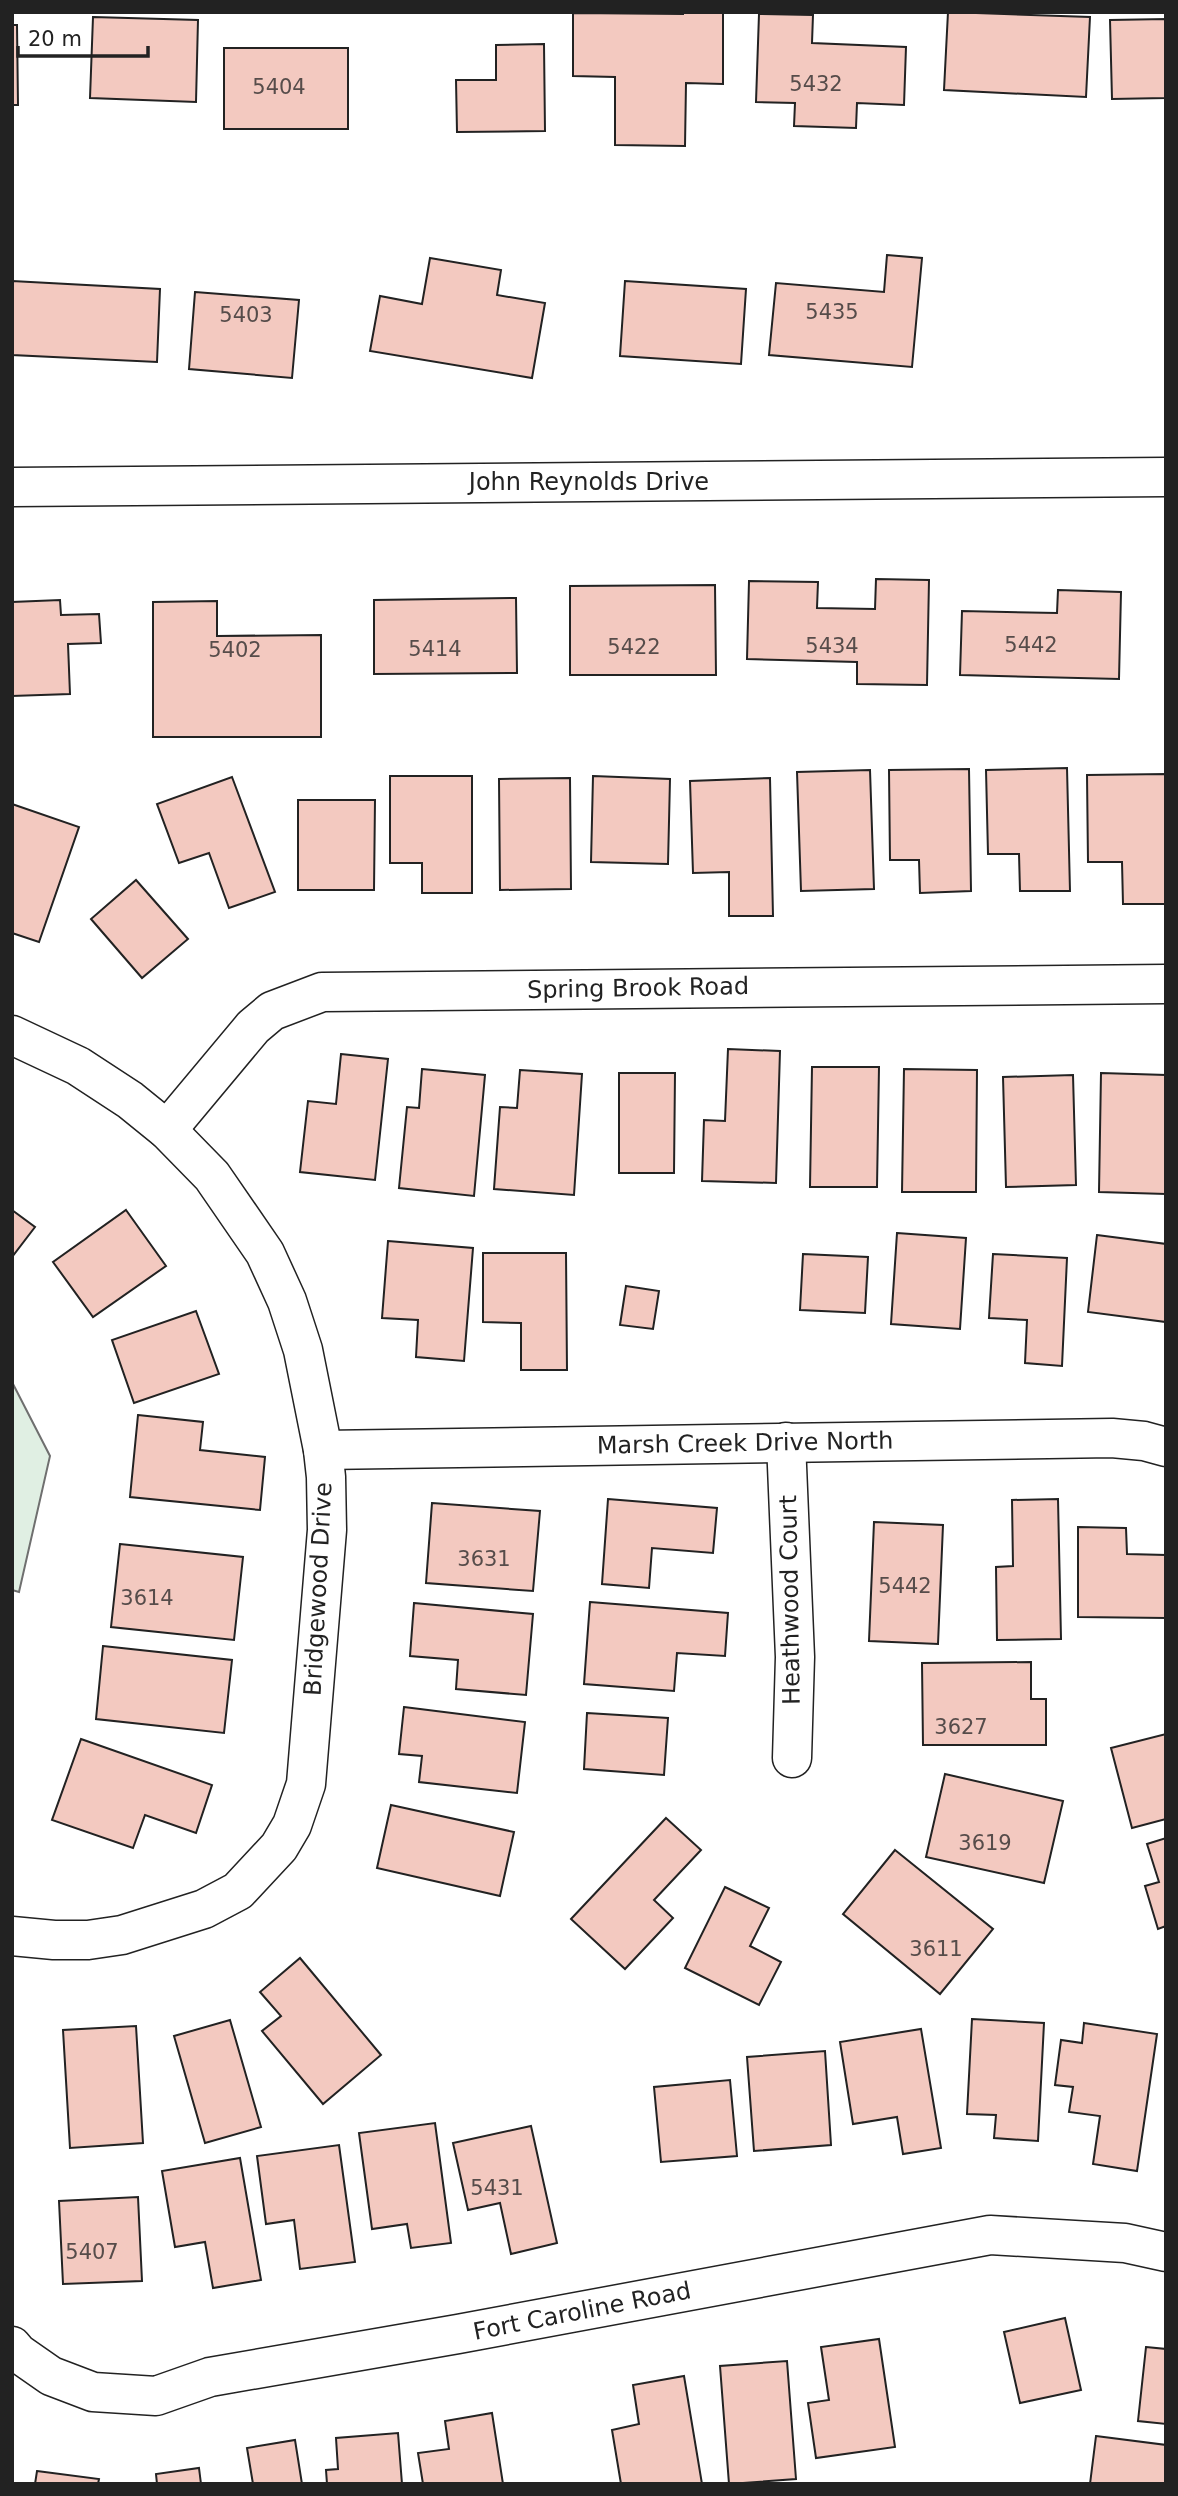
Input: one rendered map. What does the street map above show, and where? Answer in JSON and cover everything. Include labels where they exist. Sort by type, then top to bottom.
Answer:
[{"type":"street","name":"John Reynolds Drive","points":[[12,488],[1166,477]]},
{"type":"street","name":"Spring Brook Road","points":[[167,1130],[253,1027],[272,1011],[322,992],[1166,984]]},
{"type":"street","name":"Bridgewood Drive","points":[[12,1035],[78,1066],[130,1100],[167,1130],[212,1176],[265,1253],[287,1301],[303,1350],[323,1450],[327,1530],[306,1784],[292,1825],[279,1847],[238,1891],[204,1909],[122,1935],[99,1939],[54,1940],[12,1936]]},
{"type":"street","name":"Marsh Creek Drive North","points":[[323,1450],[1112,1438],[1144,1441],[1166,1447]]},
{"type":"street","name":"Heathwood Court","points":[[786,1442],[795,1657],[792,1758]]},
{"type":"street","name":"Fort Caroline Road","points":[[12,2346],[51,2376],[93,2392],[156,2396],[210,2377],[472,2332],[990,2235],[1125,2243],[1166,2252]]},
{"type":"green space","points":[[12,1382],[50,1456],[19,1592],[12,1590]]},
{"type":"building","points":[[723,12],[723,84],[686,83],[685,146],[615,145],[615,77],[573,76],[573,13]]},
{"type":"building","points":[[948,12],[1090,17],[1086,97],[944,90]]},
{"type":"building","points":[[759,14],[813,15],[812,43],[906,47],[904,105],[857,103],[856,128],[794,126],[795,103],[756,102]]},
{"type":"building","points":[[93,17],[198,20],[196,102],[90,98]]},
{"type":"building","points":[[1166,19],[1166,98],[1112,99],[1110,20]]},
{"type":"building","points":[[12,25],[17,25],[18,105],[12,105]]},
{"type":"building","points":[[544,44],[545,131],[457,132],[456,80],[496,80],[496,45]]},
{"type":"building","points":[[224,48],[348,48],[348,129],[224,129]]},
{"type":"building","points":[[887,255],[922,258],[912,367],[769,355],[776,283],[884,292]]},
{"type":"building","points":[[430,258],[501,270],[497,295],[545,303],[532,378],[370,351],[380,296],[422,304]]},
{"type":"building","points":[[12,281],[160,289],[157,362],[12,355]]},
{"type":"building","points":[[625,281],[746,289],[741,364],[620,356]]},
{"type":"building","points":[[195,292],[299,300],[292,378],[189,369]]},
{"type":"building","points":[[876,579],[929,580],[927,685],[857,684],[857,662],[747,659],[749,581],[818,582],[817,608],[875,609]]},
{"type":"building","points":[[715,585],[716,675],[570,675],[570,586]]},
{"type":"building","points":[[1058,590],[1121,592],[1119,679],[960,675],[962,611],[1057,613]]},
{"type":"building","points":[[516,598],[517,673],[374,674],[374,600]]},
{"type":"building","points":[[60,600],[61,615],[99,614],[101,643],[68,644],[70,694],[12,696],[12,602]]},
{"type":"building","points":[[217,601],[217,636],[321,635],[321,737],[153,737],[153,602]]},
{"type":"building","points":[[1067,768],[1070,891],[1020,891],[1019,854],[988,854],[986,770]]},
{"type":"building","points":[[969,769],[971,891],[920,893],[919,860],[890,860],[889,770]]},
{"type":"building","points":[[870,770],[874,889],[801,891],[797,772]]},
{"type":"building","points":[[1166,774],[1166,904],[1123,904],[1122,862],[1088,862],[1087,775]]},
{"type":"building","points":[[390,776],[472,776],[472,893],[422,893],[422,863],[390,863]]},
{"type":"building","points":[[593,776],[670,779],[668,864],[591,862]]},
{"type":"building","points":[[232,777],[275,892],[229,908],[209,853],[179,863],[157,804]]},
{"type":"building","points":[[570,778],[571,889],[500,890],[499,779]]},
{"type":"building","points":[[770,778],[773,916],[729,916],[729,872],[693,873],[690,781]]},
{"type":"building","points":[[298,800],[375,800],[374,890],[298,890]]},
{"type":"building","points":[[12,804],[79,827],[39,942],[12,933]]},
{"type":"building","points":[[136,880],[188,939],[142,978],[91,919]]},
{"type":"building","points":[[728,1049],[780,1051],[776,1183],[702,1181],[704,1120],[725,1121]]},
{"type":"building","points":[[341,1054],[388,1059],[375,1180],[300,1172],[308,1101],[336,1104]]},
{"type":"building","points":[[812,1067],[879,1067],[877,1187],[810,1187]]},
{"type":"building","points":[[422,1069],[485,1075],[474,1196],[399,1188],[407,1107],[419,1108]]},
{"type":"building","points":[[904,1069],[977,1070],[976,1192],[902,1192]]},
{"type":"building","points":[[520,1070],[582,1074],[574,1195],[494,1189],[500,1107],[517,1108]]},
{"type":"building","points":[[619,1073],[675,1073],[674,1173],[619,1173]]},
{"type":"building","points":[[1101,1073],[1166,1075],[1166,1194],[1099,1192]]},
{"type":"building","points":[[1073,1075],[1076,1185],[1006,1187],[1003,1077]]},
{"type":"building","points":[[12,1210],[35,1227],[12,1257]]},
{"type":"building","points":[[126,1210],[166,1266],[93,1317],[53,1262]]},
{"type":"building","points":[[897,1233],[966,1238],[960,1329],[891,1324]]},
{"type":"building","points":[[1097,1235],[1166,1244],[1166,1322],[1088,1312]]},
{"type":"building","points":[[388,1241],[473,1248],[464,1361],[416,1357],[418,1320],[382,1318]]},
{"type":"building","points":[[483,1253],[566,1253],[567,1370],[521,1370],[521,1323],[483,1322]]},
{"type":"building","points":[[803,1254],[868,1257],[865,1313],[800,1310]]},
{"type":"building","points":[[993,1254],[1067,1258],[1062,1366],[1025,1363],[1027,1320],[989,1318]]},
{"type":"building","points":[[626,1286],[659,1291],[653,1329],[620,1325]]},
{"type":"building","points":[[196,1311],[219,1374],[134,1403],[112,1340]]},
{"type":"building","points":[[138,1415],[203,1422],[200,1450],[265,1457],[260,1510],[130,1497]]},
{"type":"building","points":[[608,1499],[717,1508],[713,1553],[652,1548],[649,1588],[602,1584]]},
{"type":"building","points":[[1058,1499],[1061,1639],[997,1640],[996,1567],[1013,1566],[1012,1500]]},
{"type":"building","points":[[432,1503],[540,1511],[533,1591],[426,1583]]},
{"type":"building","points":[[874,1522],[943,1525],[938,1644],[869,1641]]},
{"type":"building","points":[[1078,1527],[1126,1528],[1127,1554],[1166,1555],[1166,1618],[1078,1617]]},
{"type":"building","points":[[120,1544],[243,1557],[234,1640],[111,1627]]},
{"type":"building","points":[[590,1602],[728,1613],[725,1656],[677,1653],[674,1691],[584,1684]]},
{"type":"building","points":[[414,1603],[533,1614],[526,1695],[456,1689],[458,1660],[410,1656]]},
{"type":"building","points":[[103,1646],[232,1660],[224,1733],[96,1719]]},
{"type":"building","points":[[1031,1662],[1031,1699],[1046,1699],[1046,1745],[923,1745],[922,1663]]},
{"type":"building","points":[[404,1707],[525,1722],[517,1793],[419,1782],[422,1756],[399,1754]]},
{"type":"building","points":[[587,1713],[668,1718],[664,1775],[584,1769]]},
{"type":"building","points":[[1166,1734],[1166,1819],[1132,1828],[1111,1748]]},
{"type":"building","points":[[81,1739],[212,1785],[196,1833],[145,1815],[133,1848],[52,1820]]},
{"type":"building","points":[[945,1774],[1063,1801],[1044,1883],[926,1857]]},
{"type":"building","points":[[391,1805],[514,1832],[500,1896],[377,1868]]},
{"type":"building","points":[[666,1818],[701,1850],[654,1900],[673,1918],[625,1969],[571,1919]]},
{"type":"building","points":[[1166,1838],[1166,1926],[1158,1929],[1145,1886],[1159,1882],[1147,1844]]},
{"type":"building","points":[[895,1850],[993,1929],[940,1994],[843,1914]]},
{"type":"building","points":[[725,1887],[769,1908],[750,1946],[781,1962],[759,2005],[685,1968]]},
{"type":"building","points":[[300,1958],[381,2055],[323,2104],[262,2031],[281,2016],[260,1992]]},
{"type":"building","points":[[972,2019],[1044,2023],[1038,2141],[994,2138],[996,2115],[967,2114]]},
{"type":"building","points":[[230,2020],[261,2127],[205,2143],[174,2036]]},
{"type":"building","points":[[1084,2023],[1157,2034],[1137,2171],[1093,2164],[1100,2116],[1069,2112],[1073,2087],[1055,2085],[1061,2040],[1082,2043]]},
{"type":"building","points":[[136,2026],[143,2143],[70,2148],[63,2030]]},
{"type":"building","points":[[921,2029],[941,2148],[903,2154],[897,2117],[853,2124],[840,2042]]},
{"type":"building","points":[[825,2051],[831,2145],[754,2151],[747,2057]]},
{"type":"building","points":[[730,2080],[737,2156],[661,2162],[654,2087]]},
{"type":"building","points":[[435,2123],[451,2243],[411,2248],[407,2224],[372,2229],[359,2133]]},
{"type":"building","points":[[531,2126],[557,2243],[511,2254],[500,2203],[468,2210],[453,2143]]},
{"type":"building","points":[[339,2145],[355,2262],[300,2269],[294,2220],[266,2224],[257,2156]]},
{"type":"building","points":[[240,2158],[261,2280],[213,2288],[205,2242],[175,2247],[162,2171]]},
{"type":"building","points":[[138,2197],[142,2281],[63,2284],[59,2201]]},
{"type":"building","points":[[1065,2318],[1081,2390],[1020,2403],[1004,2332]]},
{"type":"building","points":[[879,2339],[895,2447],[816,2458],[808,2403],[829,2400],[821,2347]]},
{"type":"building","points":[[1146,2347],[1166,2349],[1166,2424],[1138,2421]]},
{"type":"building","points":[[787,2361],[796,2479],[729,2484],[720,2366]]},
{"type":"building","points":[[684,2376],[702,2484],[621,2484],[612,2430],[639,2424],[633,2385]]},
{"type":"building","points":[[492,2413],[503,2484],[423,2484],[418,2453],[449,2449],[445,2421]]},
{"type":"building","points":[[398,2433],[402,2484],[327,2484],[326,2470],[338,2469],[336,2438]]},
{"type":"building","points":[[1096,2436],[1166,2445],[1166,2484],[1090,2484]]},
{"type":"building","points":[[295,2440],[302,2484],[253,2484],[247,2448]]},
{"type":"building","points":[[199,2468],[201,2484],[157,2484],[156,2474]]},
{"type":"building","points":[[37,2471],[99,2479],[98,2484],[35,2484]]}]
